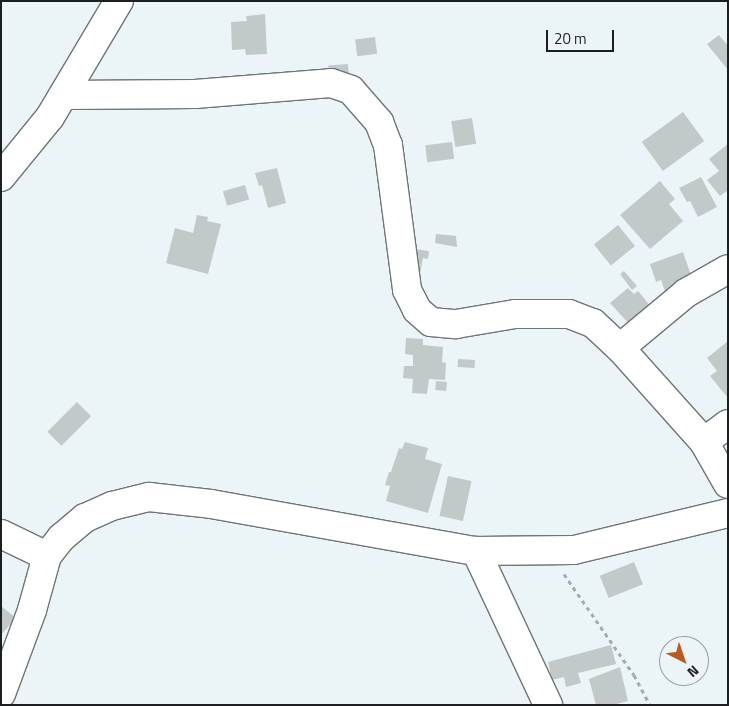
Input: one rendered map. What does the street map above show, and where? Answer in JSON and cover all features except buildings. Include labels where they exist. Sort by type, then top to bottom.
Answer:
[{"type":"street","points":[[1,177],[50,117],[119,1]]},
{"type":"street","points":[[63,95],[195,94],[331,83],[351,90],[379,122],[388,145],[406,290],[417,310],[431,322],[456,324],[515,314],[569,314],[593,323],[620,348],[704,442],[728,484]]},
{"type":"street","points":[[620,348],[686,293],[728,269]]},
{"type":"street","points":[[704,442],[728,424]]},
{"type":"street","points":[[1,694],[32,610],[47,556],[61,538],[85,518],[112,506],[149,497],[211,504],[476,551],[547,552],[574,550],[728,512]]},
{"type":"street","points":[[1,534],[47,556]]},
{"type":"street","points":[[476,551],[548,705]]},
{"type":"path","points":[[547,552],[634,675],[650,705]]}]
